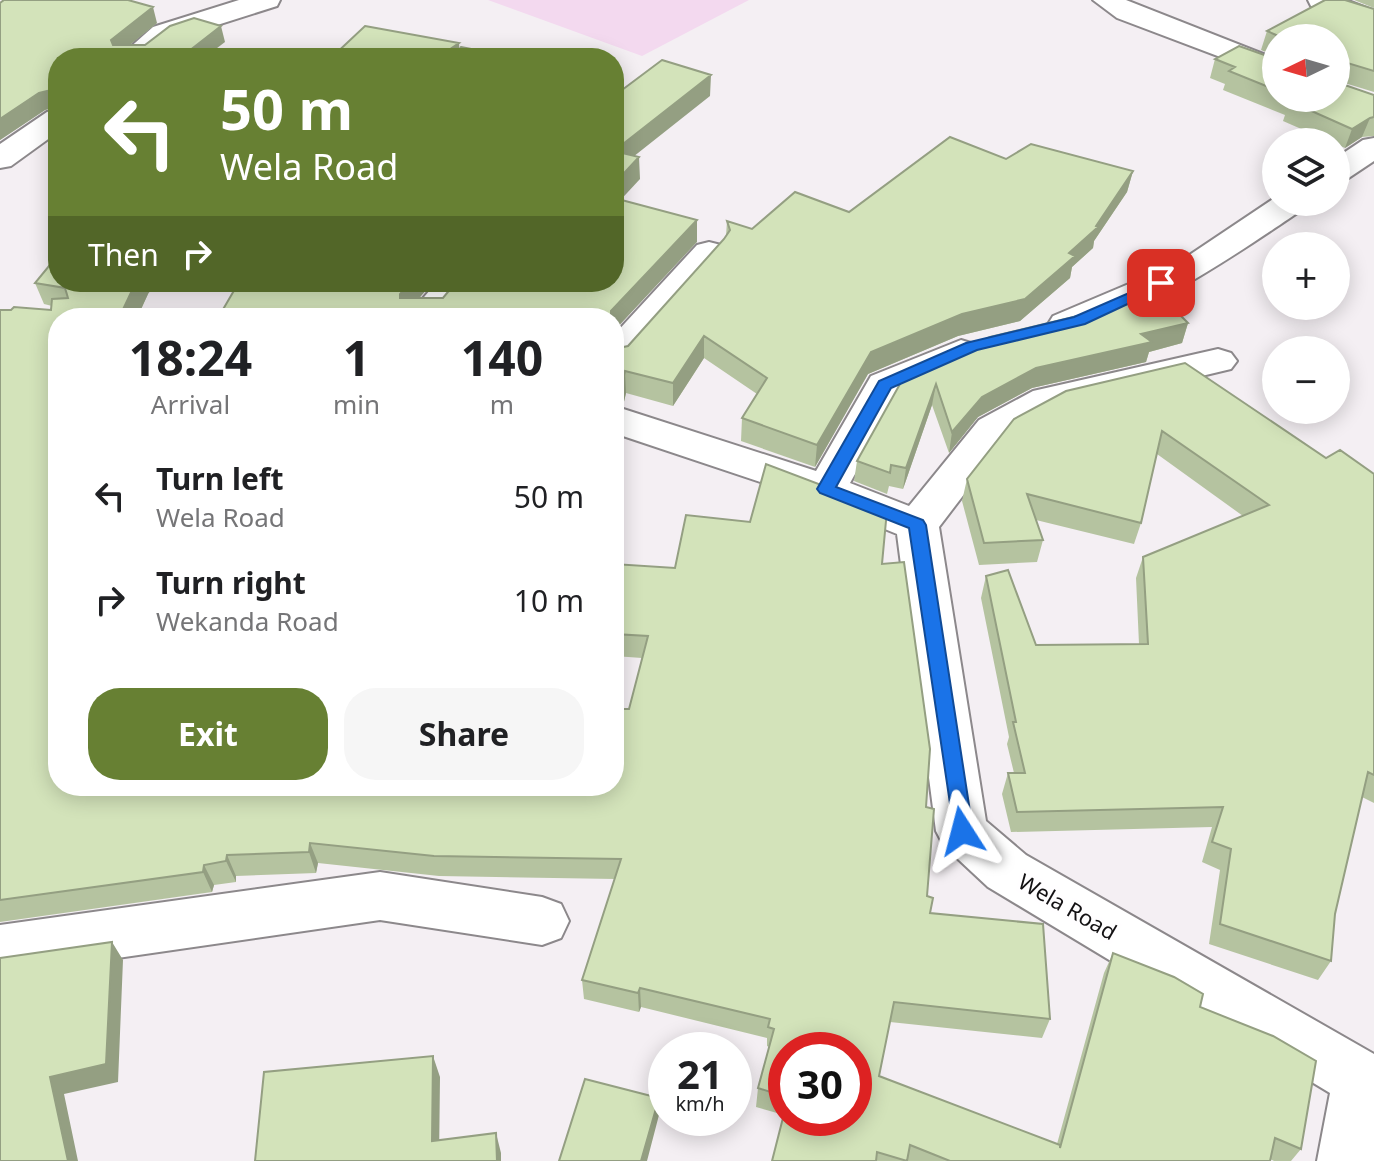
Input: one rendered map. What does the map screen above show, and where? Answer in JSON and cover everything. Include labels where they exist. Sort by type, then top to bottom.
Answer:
[{"type":"street","points":[[144,48],[163,33],[267,0]]},
{"type":"street","points":[[1106,0],[1127,12],[1262,64]]},
{"type":"street","points":[[1321,0],[1374,20]]},
{"type":"street","points":[[0,159],[48,125]]},
{"type":"street","points":[[1350,163],[1374,147]]},
{"type":"street","points":[[1033,332],[1079,321],[1188,271],[1270,216]]},
{"type":"street","points":[[624,347],[709,252]]},
{"type":"street","points":[[433,308],[447,292]]},
{"type":"street","points":[[826,489],[885,385],[987,343]]},
{"type":"street","points":[[624,422],[826,489],[917,525],[993,429],[1047,400],[1218,361]]},
{"type":"street","name":"Wela Road","points":[[917,525],[962,831],[1007,871],[1362,1079],[1348,1161]]},
{"type":"street","points":[[0,950],[380,896],[542,921]]},
{"type":"shaded area","points":[[488,0],[749,0],[642,56]]},
{"type":"building","points":[[4,0],[128,0],[153,7],[111,40],[113,45],[145,45],[170,26],[194,18],[221,26],[193,48],[48,48],[48,91],[39,93],[0,119],[0,3]]},
{"type":"building","points":[[1325,0],[1345,0],[1374,9],[1374,71],[1350,64],[1350,24],[1280,24]]},
{"type":"building","points":[[365,26],[459,43],[452,48],[342,48]]},
{"type":"building","points":[[1239,46],[1262,54],[1262,84],[1229,71],[1235,67],[1215,59]]},
{"type":"building","points":[[662,60],[711,75],[624,143],[624,88]]},
{"type":"building","points":[[1350,87],[1374,95],[1374,117],[1350,128],[1314,112],[1350,112]]},
{"type":"building","points":[[950,137],[1006,159],[1031,144],[1133,171],[1098,227],[1069,253],[1075,256],[1025,299],[962,314],[871,352],[817,445],[742,418],[767,378],[704,336],[673,383],[625,371],[624,375],[624,347],[724,239],[730,230],[727,221],[752,229],[795,192],[849,212]]},
{"type":"building","points":[[624,153],[639,157],[624,173]]},
{"type":"building","points":[[624,201],[697,220],[614,308],[224,308],[233,292],[402,292],[400,298],[443,298],[448,292],[624,292]]},
{"type":"building","points":[[48,267],[48,285],[35,283]]},
{"type":"building","points":[[66,292],[131,292],[124,308],[51,308],[52,299],[68,298]]},
{"type":"building","points":[[1158,293],[1188,323],[1141,334],[1152,342],[1036,368],[982,397],[952,432],[936,384],[906,468],[891,465],[890,473],[857,461],[905,375],[990,337]]},
{"type":"building","points":[[14,307],[48,310],[48,796],[624,796],[624,709],[629,709],[648,636],[624,635],[624,565],[675,568],[686,515],[750,522],[766,464],[887,510],[882,564],[904,562],[930,749],[926,807],[934,809],[927,896],[933,898],[930,913],[1043,924],[1050,1019],[894,1002],[879,1076],[1060,1145],[1060,1148],[1113,953],[1174,977],[1203,994],[1200,1007],[1273,1036],[1316,1061],[1301,1149],[1275,1138],[1270,1161],[950,1161],[910,1145],[907,1161],[877,1152],[876,1161],[772,1161],[778,1136],[872,1136],[872,1032],[773,1032],[774,1029],[768,1027],[770,1019],[640,988],[638,993],[582,980],[621,859],[434,856],[310,843],[309,852],[227,855],[226,861],[204,865],[203,872],[0,900],[0,310]]},
{"type":"building","points":[[1185,363],[1262,415],[1262,424],[1276,424],[1326,458],[1340,450],[1374,474],[1374,775],[1368,772],[1335,914],[1331,961],[1220,924],[1231,849],[1212,842],[1223,807],[1017,812],[1008,773],[1025,773],[986,576],[1008,570],[1036,645],[1148,644],[1143,557],[1269,505],[1162,431],[1141,523],[1027,494],[1043,540],[984,543],[967,479],[1014,419],[1066,391]]},
{"type":"building","points":[[112,942],[106,1064],[50,1077],[68,1161],[0,1161],[0,958]]},
{"type":"building","points":[[768,1051],[768,1091],[758,1088]]},
{"type":"building","points":[[433,1056],[432,1141],[496,1133],[497,1161],[255,1161],[264,1072]]},
{"type":"building","points":[[585,1079],[648,1095],[648,1136],[641,1161],[559,1161]]},
{"type":"route","points":[[962,831],[917,525],[826,489],[885,385],[972,347],[1079,321],[1161,283]]}]
